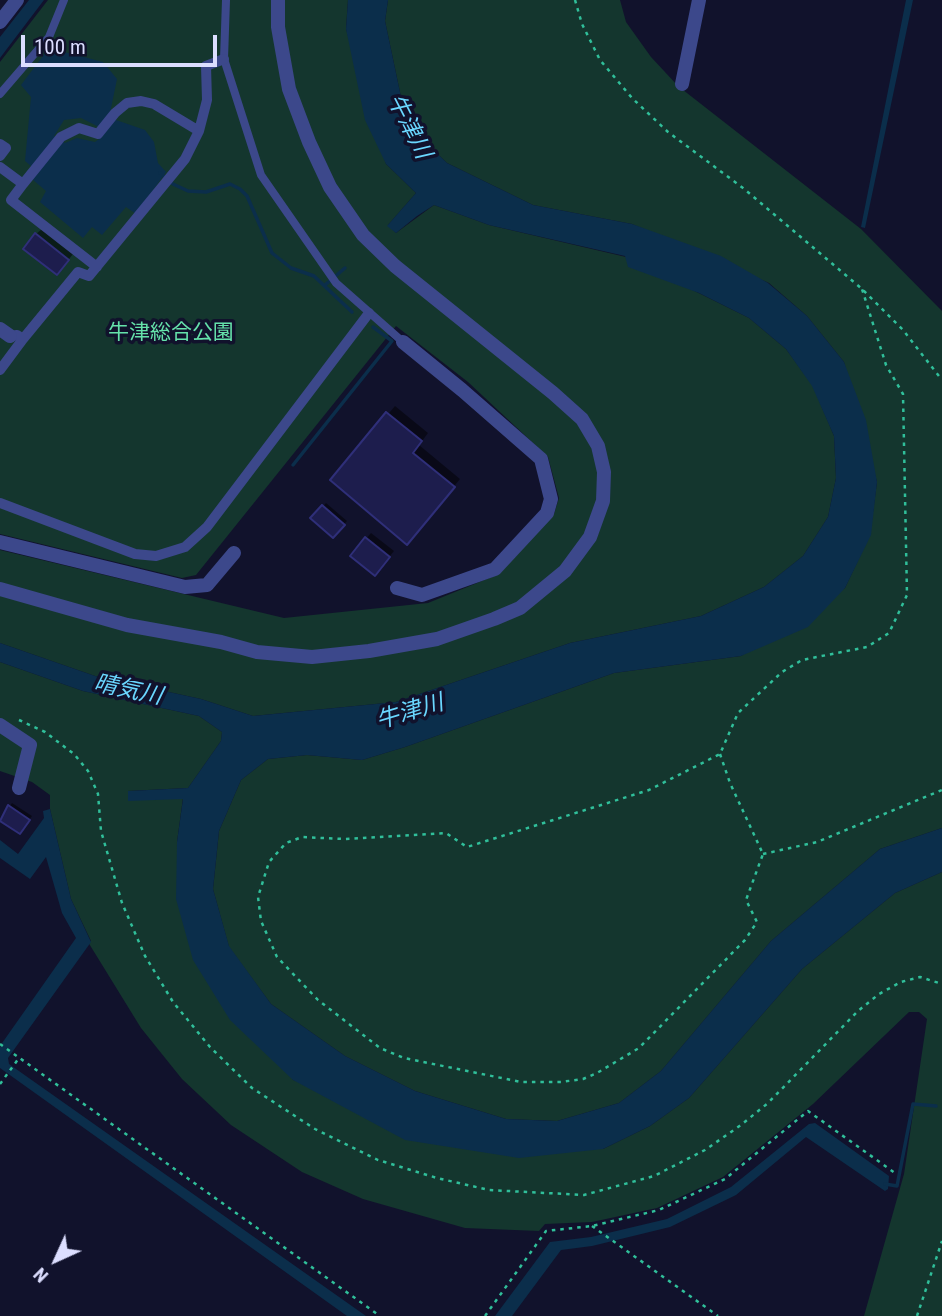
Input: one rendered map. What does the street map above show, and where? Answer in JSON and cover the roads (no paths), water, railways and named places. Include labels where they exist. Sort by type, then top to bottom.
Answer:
[{"type":"street","points":[[0,22],[17,0]]},
{"type":"street","points":[[0,589],[30,600],[127,625],[221,642],[257,652],[312,657],[437,639],[520,608],[565,571],[590,537],[603,500],[604,472],[598,446],[582,419],[554,393],[395,266],[363,235],[330,187],[289,89],[278,27],[278,0]]},
{"type":"street","points":[[682,84],[699,0]]},
{"type":"street","points":[[0,370],[11,335],[78,272],[89,276],[185,159],[199,131],[207,100],[206,66],[224,59]]},
{"type":"street","points":[[97,267],[10,200],[61,137],[79,128],[98,134],[127,103],[141,101],[154,104],[199,131]]},
{"type":"street","points":[[0,144],[6,148],[0,156]]},
{"type":"street","points":[[0,167],[23,184]]},
{"type":"street","points":[[0,503],[135,554],[156,556],[186,547],[207,527],[369,313]]},
{"type":"street","points":[[397,588],[422,595],[495,569],[547,513],[551,499],[541,459],[403,342]]},
{"type":"street","points":[[0,542],[184,587],[207,585],[234,553]]},
{"type":"street","points":[[6,721],[30,745],[19,788]]},
{"type":"lane","points":[[226,0],[224,59],[261,175],[336,283],[403,342]]},
{"type":"lane","points":[[0,94],[48,37],[60,1]]},
{"type":"water","points":[[29,0],[44,0],[0,58],[0,37]]},
{"type":"water","points":[[348,0],[388,0],[385,21],[401,97],[421,138],[447,163],[533,205],[632,224],[721,256],[768,283],[807,316],[844,362],[866,420],[877,482],[871,535],[845,588],[808,627],[741,656],[614,673],[362,760],[307,755],[268,759],[241,780],[219,831],[213,889],[229,946],[271,1004],[345,1056],[415,1091],[506,1119],[557,1121],[619,1103],[661,1071],[771,941],[880,849],[942,828],[942,872],[895,893],[802,969],[689,1098],[650,1126],[603,1149],[519,1158],[405,1140],[293,1080],[230,1020],[193,960],[176,899],[177,842],[183,799],[128,801],[128,791],[188,788],[221,741],[222,732],[199,716],[83,691],[0,662],[0,643],[95,676],[201,699],[253,716],[396,702],[570,643],[701,616],[764,587],[803,556],[828,517],[836,478],[834,436],[812,386],[786,349],[749,318],[699,293],[628,267],[625,256],[489,225],[434,205],[396,233],[387,226],[416,193],[386,164],[365,120],[346,29]]},
{"type":"water","points":[[906,0],[913,0],[865,228],[861,227]]},
{"type":"water","points":[[49,48],[103,62],[117,79],[110,113],[116,120],[145,130],[154,142],[158,163],[166,172],[136,214],[126,207],[102,235],[92,227],[83,238],[40,202],[46,191],[32,179],[37,171],[25,161],[31,97],[21,85]],"holes":[[[81,118],[99,127],[103,136],[95,142],[77,138],[65,143],[54,136],[64,120]]]},
{"type":"water","points":[[50,809],[71,899],[91,942],[8,1058],[9,1064],[366,1316],[347,1316],[0,1068],[0,1046],[76,938],[62,913],[46,857],[30,879],[0,858],[0,840],[18,854],[44,818],[43,811]]},
{"type":"water","points":[[815,1123],[889,1176],[888,1189],[885,1191],[806,1137],[736,1195],[670,1227],[592,1246],[561,1250],[512,1316],[495,1316],[550,1242],[591,1237],[667,1219],[731,1187],[809,1124]]},
{"type":"waterway","points":[[160,173],[173,184],[188,191],[206,192],[230,184],[240,189],[247,196],[272,253],[291,268],[314,276],[352,312]]},
{"type":"waterway","points":[[325,285],[345,268]]},
{"type":"waterway","points":[[293,465],[392,341],[373,327]]},
{"type":"waterway","points":[[885,1184],[897,1186],[913,1104],[936,1106]]},
{"type":"water label","name":"牛津川","points":[[408,127]]},
{"type":"water label","name":"晴気川","points":[[128,691]]},
{"type":"water label","name":"牛津川","points":[[410,713]]},
{"type":"park label","name":"牛津総合公園","points":[[171,334]]}]
